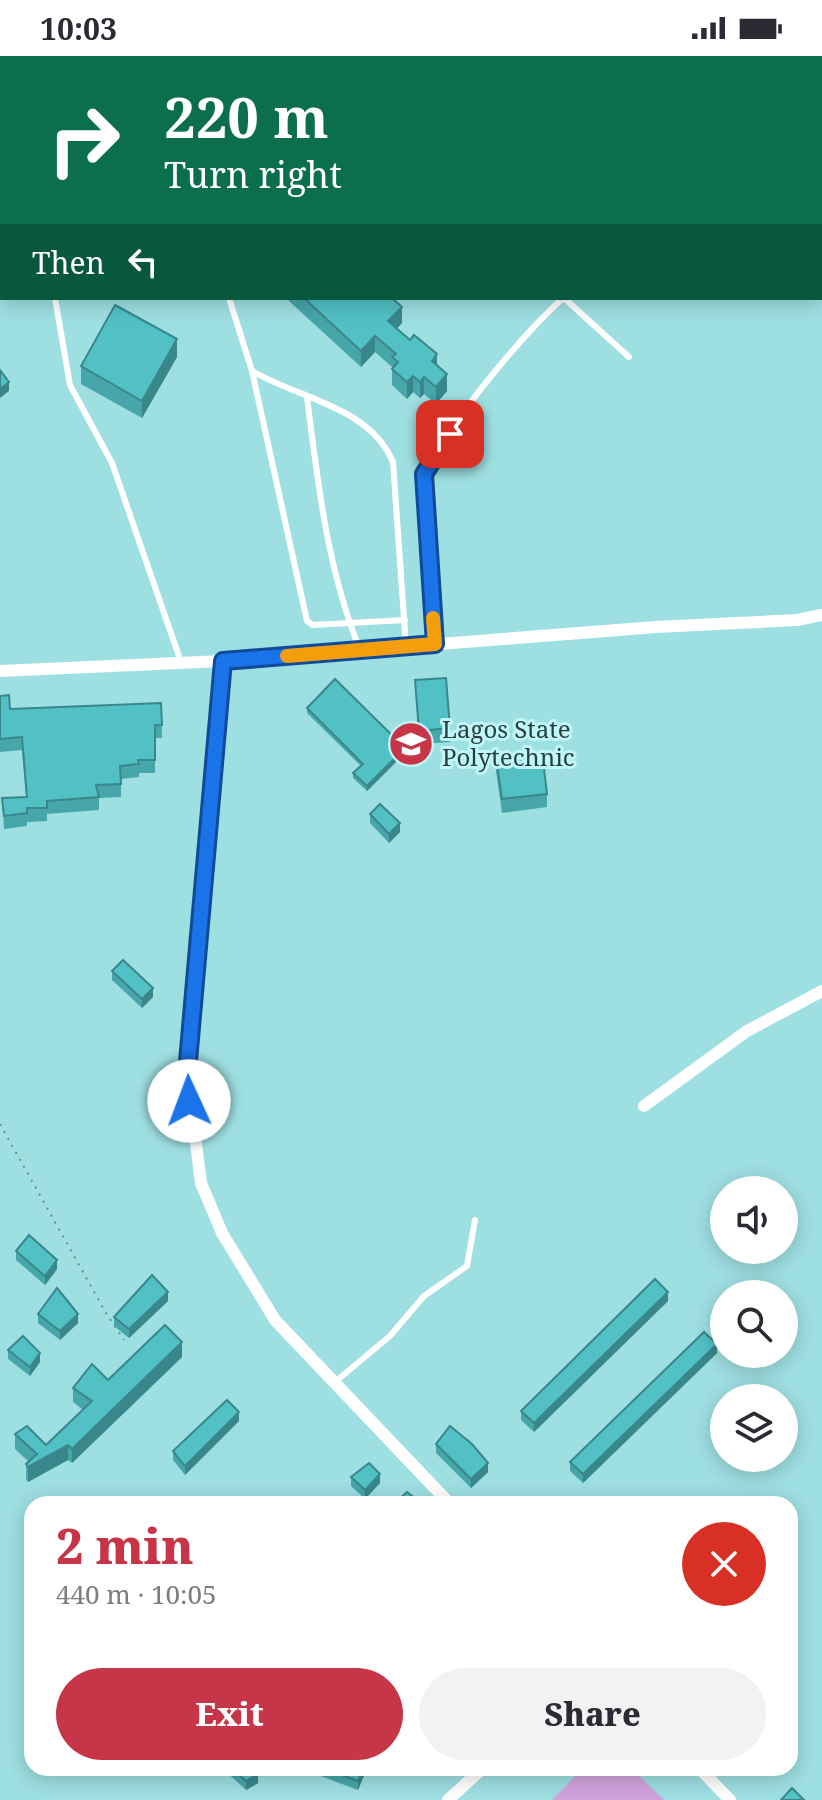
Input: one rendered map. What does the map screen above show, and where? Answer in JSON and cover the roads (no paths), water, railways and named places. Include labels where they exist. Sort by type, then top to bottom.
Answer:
[{"type":"street","points":[[0,671],[223,661],[656,627],[797,620],[822,615]]},
{"type":"street","points":[[223,661],[187,1073],[191,1128],[201,1183],[222,1233],[275,1320],[442,1496]]},
{"type":"street","points":[[644,1106],[747,1031],[822,991]]},
{"type":"street","points":[[448,1800],[474,1776]]},
{"type":"street","points":[[707,1776],[730,1800]]},
{"type":"lane","points":[[55,300],[70,385],[112,463],[181,662]]},
{"type":"lane","points":[[230,300],[252,371],[307,621],[313,625],[405,620]]},
{"type":"lane","points":[[435,644],[424,474],[434,456],[537,321],[562,300]]},
{"type":"lane","points":[[566,300],[629,357]]},
{"type":"lane","points":[[252,371],[366,424],[384,441],[393,462],[406,647]]},
{"type":"lane","points":[[307,397],[326,543],[360,650]]},
{"type":"lane","points":[[335,1382],[390,1336],[424,1296],[467,1266],[475,1220]]},
{"type":"place","name":"Lagos State Polytechnic","points":[[411,744]]}]
